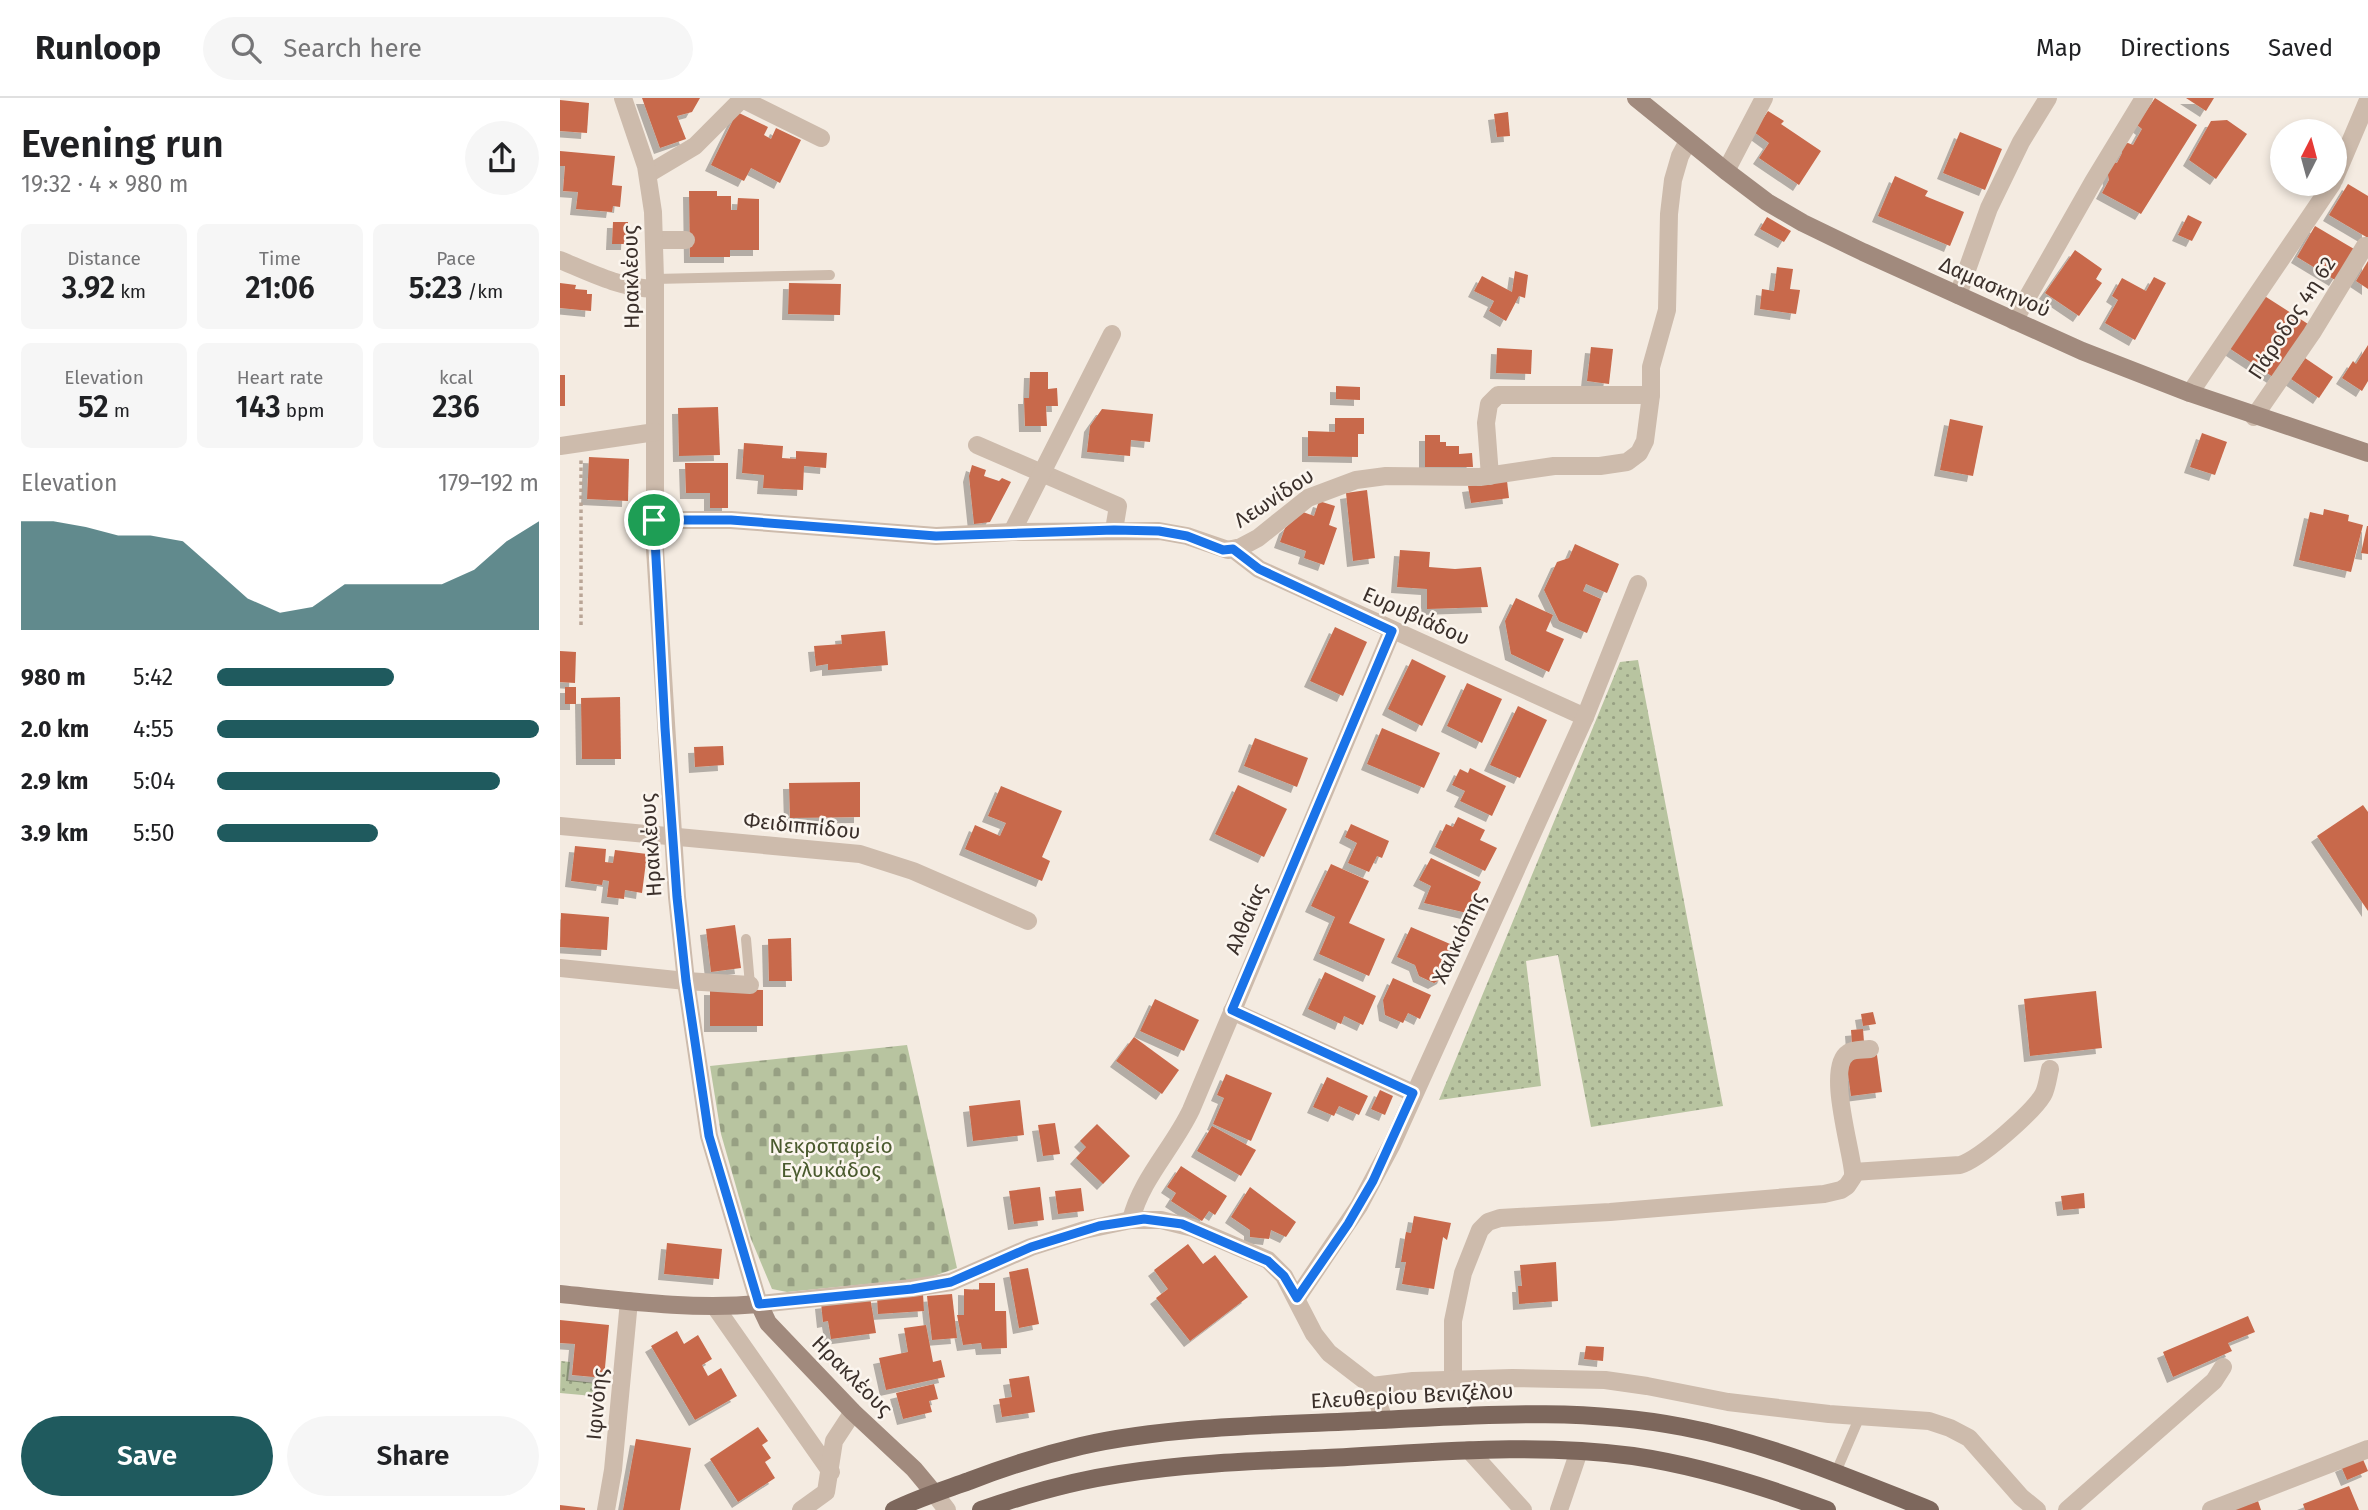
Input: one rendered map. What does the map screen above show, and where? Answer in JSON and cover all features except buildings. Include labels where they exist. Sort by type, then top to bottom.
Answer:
[{"type":"main road","name":"Δαμασκηνού","points":[[1636,98],[1726,172],[1767,202],[1803,223],[2014,321],[2190,393],[2368,453]]},
{"type":"main road","points":[[560,1294],[716,1308],[759,1304]]},
{"type":"main road","name":"Ηρακλέους","points":[[759,1304],[768,1323],[853,1412],[914,1469],[934,1493]]},
{"type":"main road","name":"Ελευθερίου Βενιζέλου","points":[[894,1510],[934,1493],[1033,1459],[1081,1446],[1118,1440],[1208,1430],[1536,1414],[1591,1415],[1645,1421],[1723,1435],[1836,1472],[1930,1510]]},
{"type":"main road","points":[[981,1510],[1055,1487],[1144,1470],[1469,1450],[1579,1451],[1632,1456],[1683,1465],[1769,1489],[1827,1510]]},
{"type":"street","name":"Ηρακλέους","points":[[623,98],[648,174],[655,240],[654,520],[673,836],[686,981],[709,1136],[759,1304]]},
{"type":"street","points":[[1726,172],[1764,98]]},
{"type":"street","points":[[1958,295],[1989,208],[2021,142],[2048,98]]},
{"type":"street","points":[[2014,321],[2144,98]]},
{"type":"street","points":[[648,174],[695,146],[742,99],[821,138]]},
{"type":"street","points":[[2347,149],[2368,100]]},
{"type":"street","name":"Λεωνίδου","points":[[654,520],[731,520],[936,536],[1114,530],[1173,532],[1223,550],[1233,549],[1258,538],[1308,498],[1343,484],[1379,476],[1447,478],[1554,466],[1600,466],[1627,462],[1639,453],[1644,445],[1651,395],[1651,363],[1667,310],[1669,214],[1673,180],[1688,141]]},
{"type":"street","points":[[2190,393],[2324,196]]},
{"type":"street","points":[[655,240],[686,240]]},
{"type":"street","name":"Πάροδος 4η 62","points":[[2254,416],[2312,333],[2365,246],[2368,246]]},
{"type":"street","points":[[560,260],[621,285],[635,288],[655,284]]},
{"type":"street","points":[[1012,532],[1112,334]]},
{"type":"street","points":[[1490,475],[1486,423],[1489,404],[1498,395],[1651,395]]},
{"type":"street","points":[[560,446],[655,432]]},
{"type":"street","points":[[977,445],[1118,506],[1114,530]]},
{"type":"street","name":"Ευρυβιάδου","points":[[1233,549],[1259,569],[1584,717]]},
{"type":"street","name":"Χαλκιόπης","points":[[1297,1298],[1348,1224],[1373,1181],[1584,717],[1637,584]]},
{"type":"street","name":"Αλθαίας","points":[[1130,1220],[1141,1190],[1175,1142],[1186,1120],[1392,631]]},
{"type":"street","name":"Φειδιππίδου","points":[[560,826],[868,856],[913,871],[1028,921]]},
{"type":"street","points":[[560,968],[750,985]]},
{"type":"street","points":[[1232,1010],[1413,1093]]},
{"type":"street","points":[[1453,1380],[1453,1321],[1463,1273],[1473,1243],[1488,1222],[1500,1218],[1585,1214],[1835,1192],[1847,1186],[1853,1172],[1839,1071],[1846,1053],[1870,1049]]},
{"type":"street","points":[[1853,1172],[1960,1165],[1970,1162],[2007,1133],[2035,1105],[2044,1093],[2050,1069]]},
{"type":"street","points":[[759,1304],[912,1289],[951,1282],[1031,1247],[1084,1230],[1130,1220],[1153,1219],[1182,1224],[1268,1261],[1284,1276],[1314,1334],[1329,1353],[1372,1386],[1384,1420]]},
{"type":"street","name":"Ιφινόης","points":[[606,1510],[613,1470],[629,1301]]},
{"type":"street","points":[[716,1308],[831,1472]]},
{"type":"street","points":[[2067,1510],[2214,1381],[2223,1367]]},
{"type":"street","points":[[1372,1386],[1392,1382],[1453,1380],[1605,1380],[1728,1402],[1929,1422],[1950,1428],[1977,1446],[2021,1497],[2037,1510]]},
{"type":"street","points":[[801,1510],[826,1492],[834,1441],[853,1412]]},
{"type":"street","points":[[2210,1510],[2368,1449]]},
{"type":"street","points":[[1469,1450],[1523,1510]]},
{"type":"street","points":[[1559,1510],[1579,1451]]},
{"type":"street","name":"Ηρακλέους","points":[[934,1493],[947,1510]]},
{"type":"lane","points":[[655,284],[830,275]]},
{"type":"lane","points":[[746,939],[750,985]]},
{"type":"lane","points":[[1836,1472],[1860,1416]]},
{"type":"path","points":[[581,443],[581,625]]},
{"type":"green space","points":[[1638,660],[1723,1106],[1591,1127],[1558,955],[1526,961],[1541,1086],[1439,1100],[1620,662]]},
{"type":"green space","name":"Νεκροταφείο Εγλυκάδος","points":[[907,1045],[957,1268],[928,1278],[787,1292],[772,1289],[751,1239],[721,1134],[710,1066]]},
{"type":"green space","points":[[561,1361],[570,1362],[568,1380],[595,1383],[593,1396],[560,1393]]},
{"type":"route","points":[[654,520],[731,520],[936,536],[1045,531],[1173,532],[1223,550],[1233,549],[1259,569],[1392,631],[1232,1010],[1413,1093],[1373,1181],[1324,1261],[1297,1298],[1284,1276],[1268,1261],[1182,1224],[1144,1219],[1099,1226],[1031,1247],[951,1282],[912,1289],[759,1304],[755,1283],[709,1136],[686,981],[665,728],[654,520]]}]
